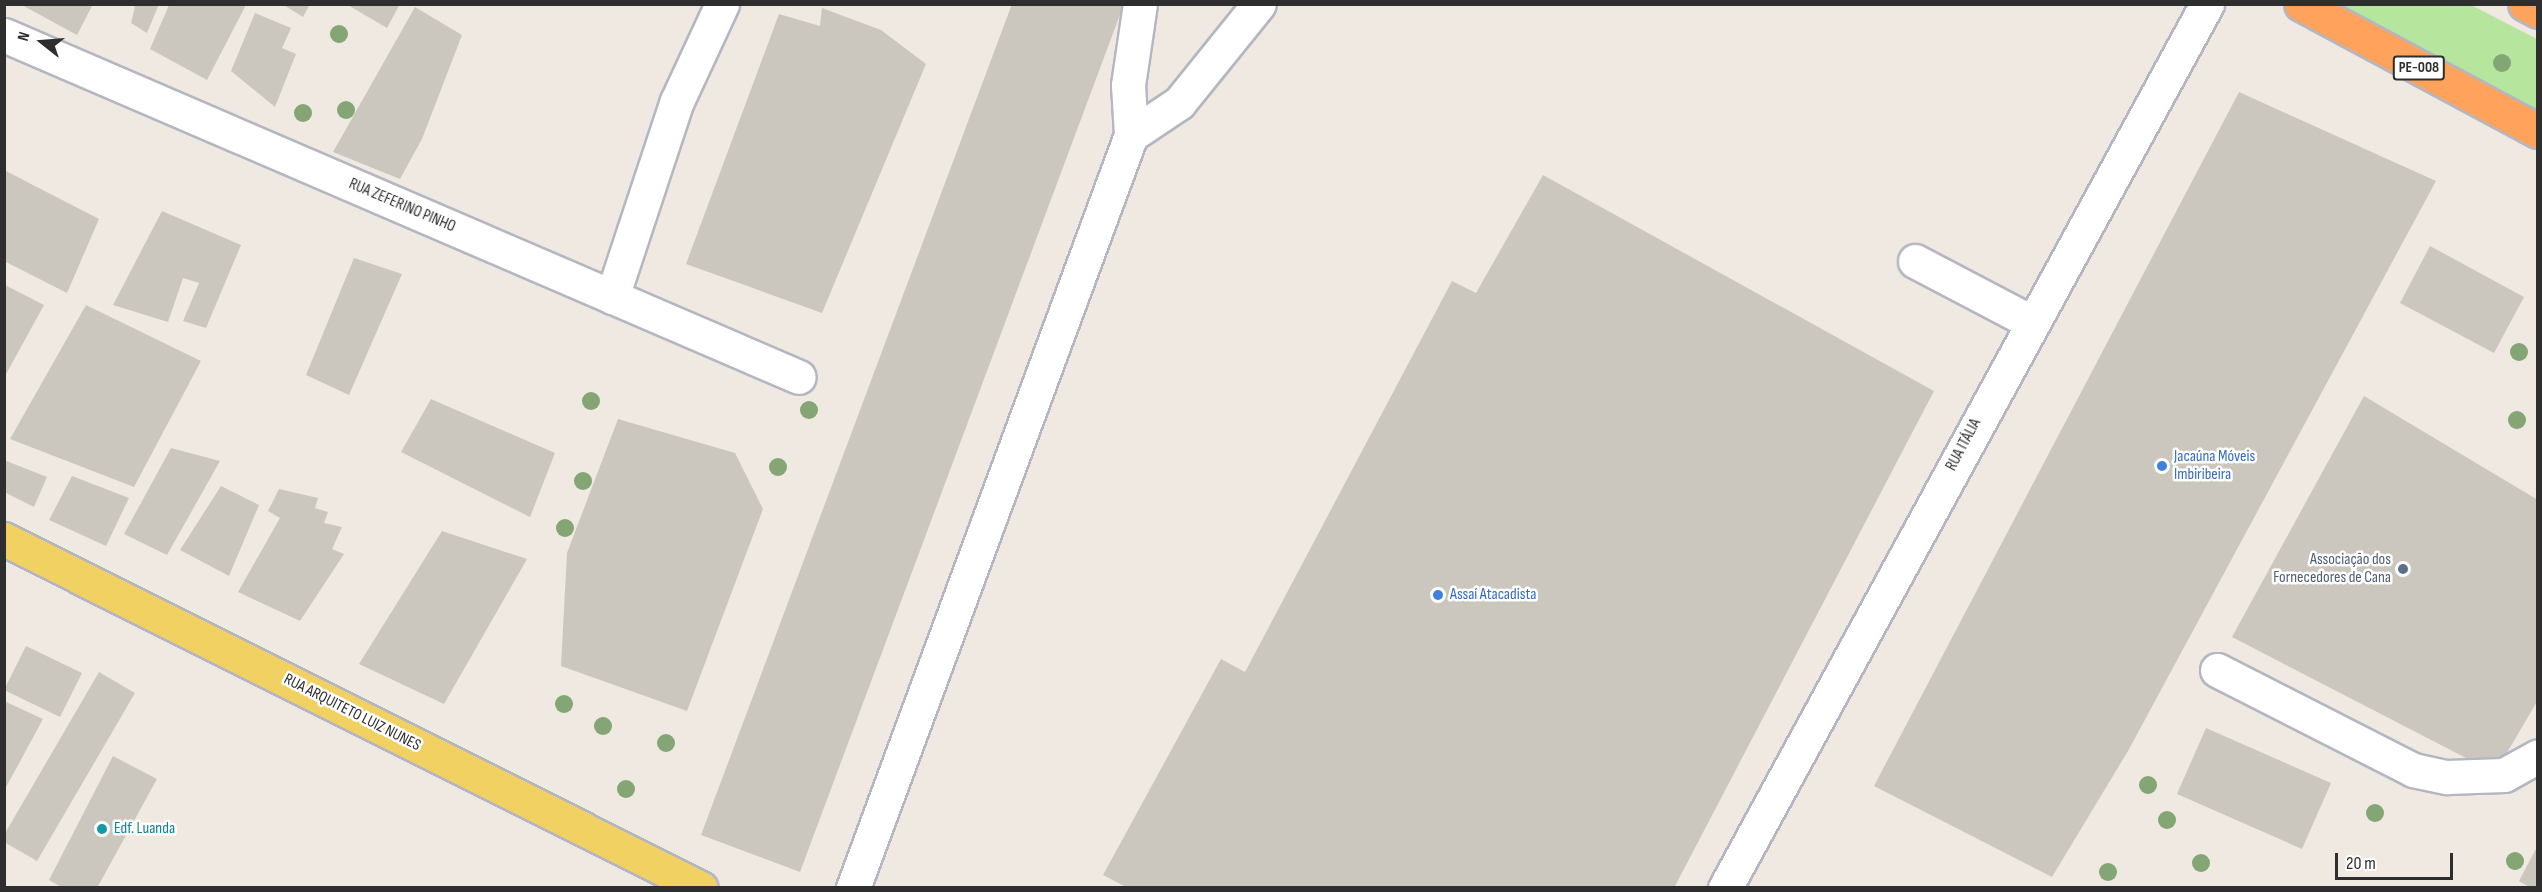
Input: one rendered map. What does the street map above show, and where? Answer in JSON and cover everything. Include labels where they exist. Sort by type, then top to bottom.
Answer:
[{"type":"highway","name":"PE-008","points":[[2301,4],[2538,131]]},
{"type":"highway","points":[[2525,4],[2538,11]]},
{"type":"main road","name":"RUA ARQUITETO LUIZ NUNES","points":[[4,539],[700,888]]},
{"type":"street","points":[[612,297],[677,101],[722,4]]},
{"type":"street","points":[[853,888],[1131,135],[1128,85],[1140,4]]},
{"type":"street","points":[[1131,135],[1179,104],[1259,4]]},
{"type":"street","name":"RUA ITÁLIA","points":[[1725,888],[2031,322],[2207,4]]},
{"type":"street","name":"RUA ZEFERINO PINHO","points":[[4,35],[799,377]]},
{"type":"street","points":[[1915,261],[2031,322]]},
{"type":"street","points":[[2217,670],[2413,770],[2447,777],[2505,775],[2538,756]]},
{"type":"green space","points":[[2334,5],[2471,5],[2537,39],[2537,115]]},
{"type":"building","points":[[20,4],[93,4],[77,35]]},
{"type":"building","points":[[130,4],[159,4],[147,33],[131,23],[135,7]]},
{"type":"building","points":[[282,4],[310,4],[303,17]]},
{"type":"building","points":[[346,4],[400,4],[387,28]]},
{"type":"building","points":[[1012,4],[1124,4],[800,872],[701,835]]},
{"type":"building","points":[[169,5],[246,5],[207,80],[150,49]]},
{"type":"building","points":[[415,7],[462,35],[422,139],[400,179],[333,152]]},
{"type":"building","points":[[822,8],[881,30],[926,64],[822,313],[686,264],[779,14],[820,26]]},
{"type":"building","points":[[255,13],[291,28],[282,48],[296,54],[275,107],[231,71]]},
{"type":"building","name":"Jacaúna Móveis Imbiribeira","points":[[2239,92],[2436,181],[2128,751],[2052,877],[1874,786]]},
{"type":"building","points":[[4,170],[99,219],[67,293],[4,261]]},
{"type":"building","points":[[1543,175],[1934,391],[1674,888],[1128,888],[1103,875],[1221,659],[1245,672],[1452,281],[1476,293]]},
{"type":"building","points":[[162,211],[241,245],[206,328],[183,321],[199,283],[183,278],[168,322],[113,305]]},
{"type":"building","points":[[2430,246],[2524,297],[2494,353],[2400,303]]},
{"type":"building","points":[[354,258],[402,274],[349,395],[306,375]]},
{"type":"building","points":[[5,285],[44,305],[5,376]]},
{"type":"building","points":[[86,305],[201,361],[134,487],[10,439]]},
{"type":"building","name":"Associação dos Fornecedores de Cana","points":[[2364,396],[2538,500],[2538,700],[2495,773],[2232,637]]},
{"type":"building","points":[[431,399],[555,453],[530,517],[401,452]]},
{"type":"building","points":[[618,419],[735,453],[763,509],[687,711],[561,666],[567,553]]},
{"type":"building","points":[[171,448],[220,461],[167,555],[124,534]]},
{"type":"building","points":[[4,460],[47,477],[34,507],[4,492]]},
{"type":"building","points":[[72,476],[129,498],[106,546],[49,520]]},
{"type":"building","points":[[221,486],[259,505],[229,576],[180,550]]},
{"type":"building","points":[[279,489],[318,498],[315,508],[328,512],[324,523],[342,527],[332,549],[344,554],[300,621],[238,592],[280,518],[268,511]]},
{"type":"building","points":[[442,531],[527,559],[444,704],[359,664]]},
{"type":"building","points":[[26,646],[82,673],[60,717],[4,690]]},
{"type":"building","points":[[99,672],[135,693],[37,861],[4,842],[4,835]]},
{"type":"building","points":[[4,701],[43,719],[4,791]]},
{"type":"building","points":[[2206,728],[2331,783],[2302,849],[2177,794]]},
{"type":"building","name":"Edf. Luanda","points":[[113,756],[157,779],[97,888],[63,888],[49,880]]},
{"type":"building","points":[[2538,845],[2538,888],[2531,888],[2519,881]]},
{"type":"place","name":"Jacaúna Móveis Imbiribeira","points":[[2162,466]]},
{"type":"place","name":"Associação dos Fornecedores de Cana","points":[[2403,569]]},
{"type":"place","name":"Assaí Atacadista","points":[[1438,595]]},
{"type":"place","name":"Edf. Luanda","points":[[102,829]]}]
